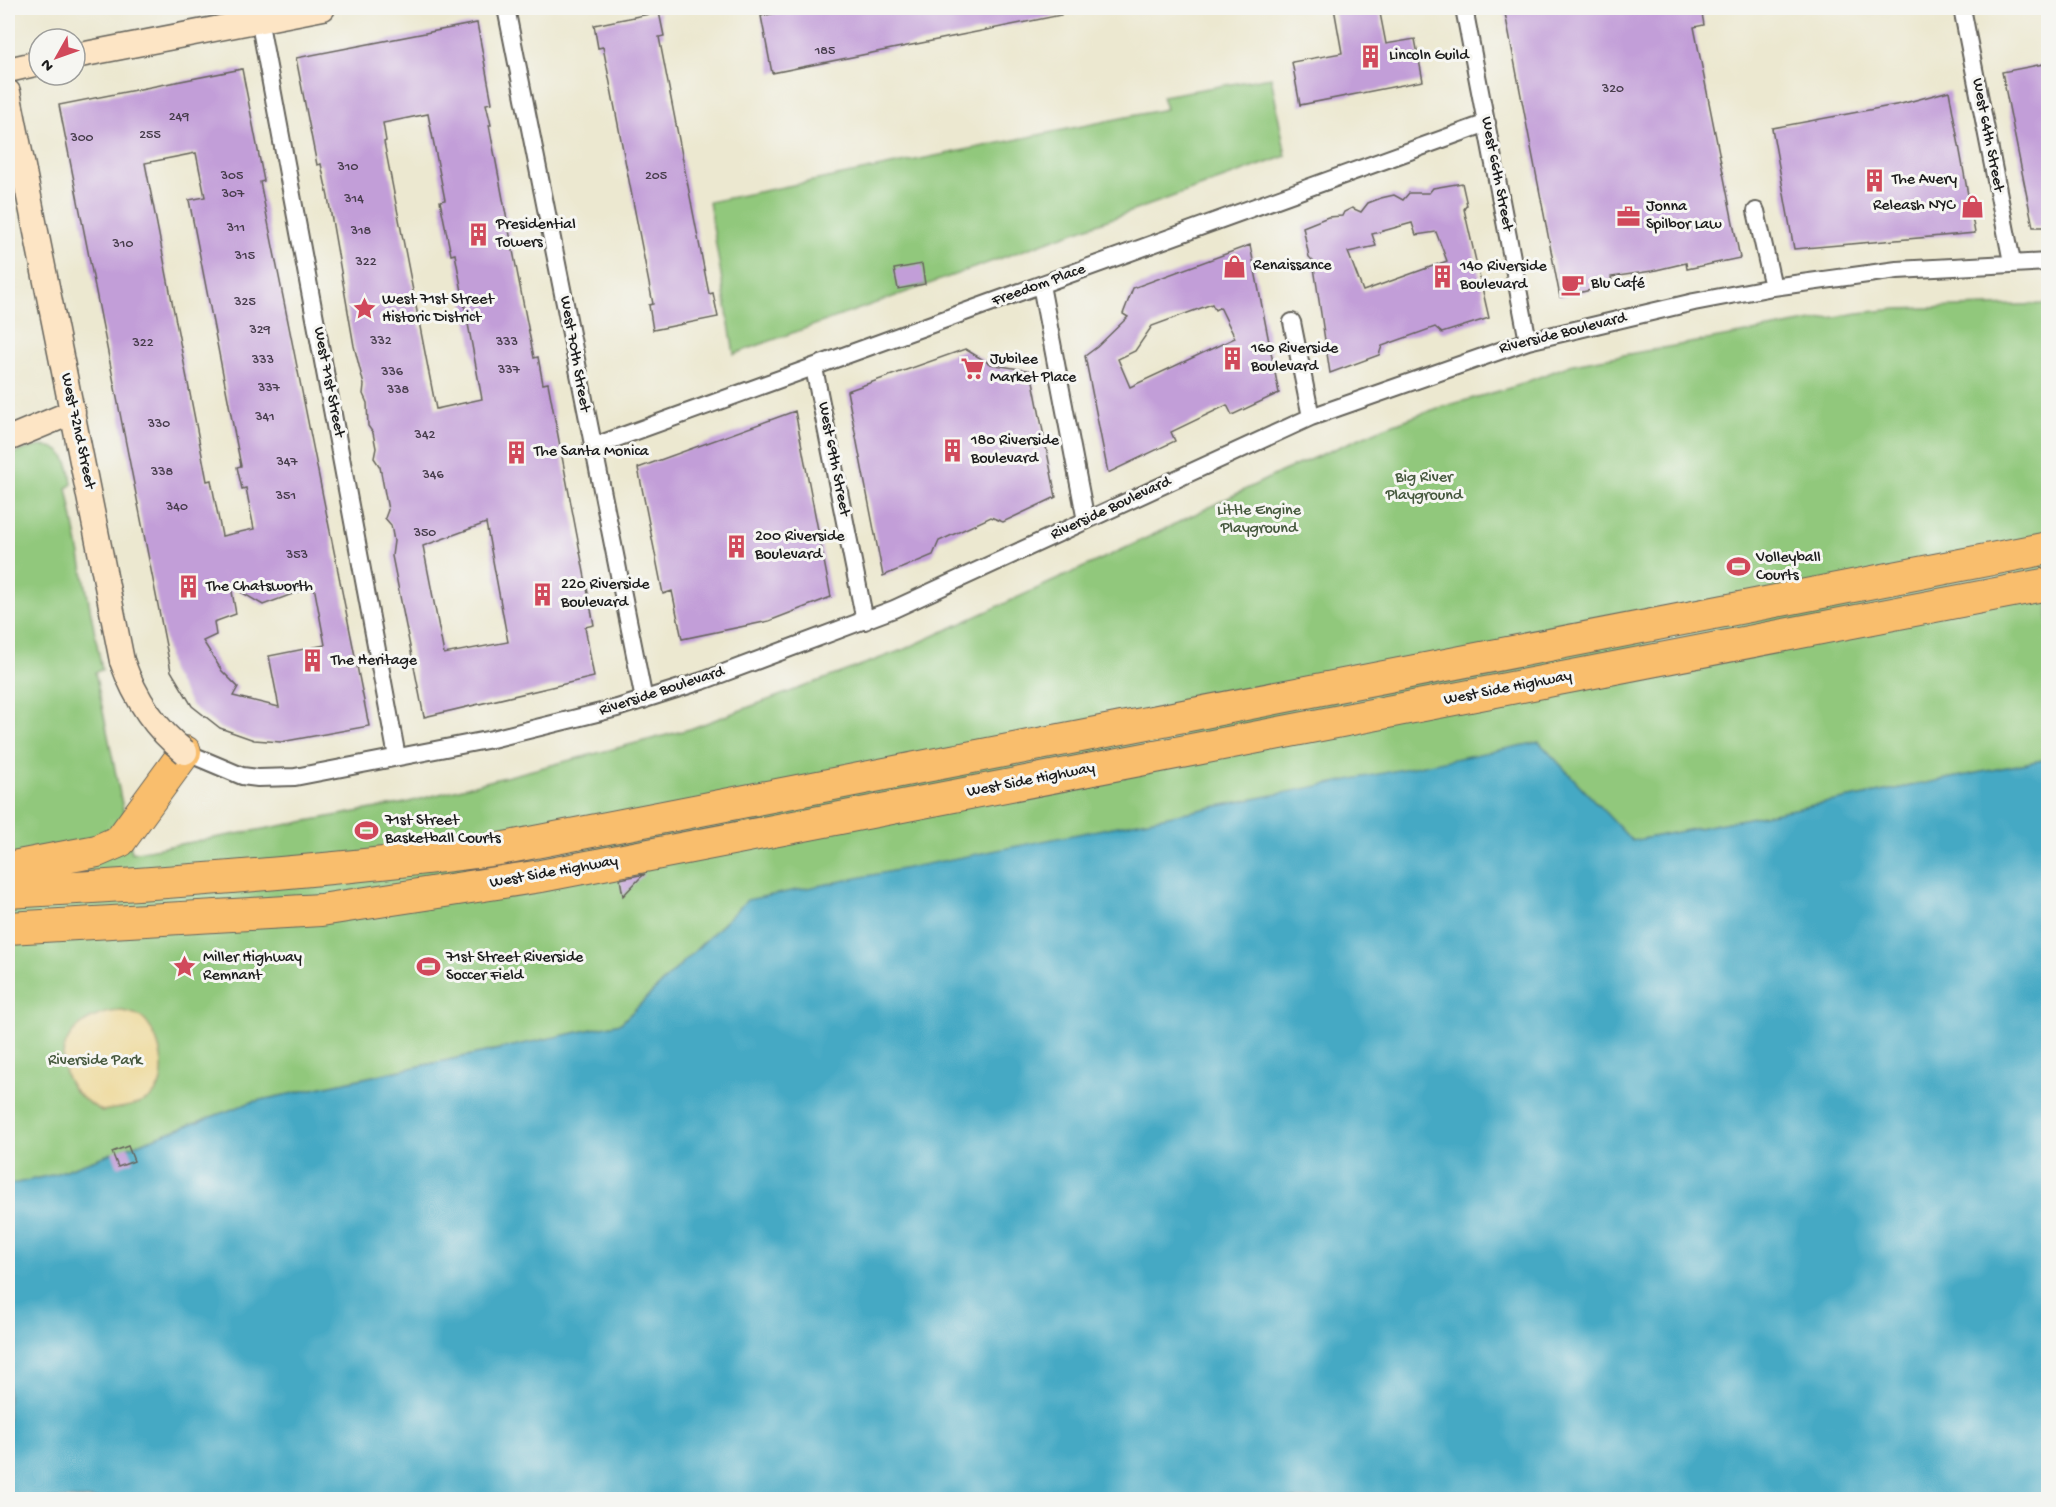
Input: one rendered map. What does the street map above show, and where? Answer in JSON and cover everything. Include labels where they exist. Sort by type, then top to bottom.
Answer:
[{"type":"highway","name":"West Side Highway","points":[[8,892],[104,888],[330,870],[500,849],[2049,548]]},
{"type":"highway","name":"West Side Highway","points":[[8,928],[321,910],[530,878],[2049,584]]},
{"type":"highway","points":[[8,868],[97,851],[120,841],[131,829],[185,752]]},
{"type":"main road","points":[[87,53],[259,14],[323,8]]},
{"type":"main road","points":[[8,70],[27,66]]},
{"type":"main road","name":"West 72nd Street","points":[[8,92],[122,662],[135,694],[149,716],[185,752]]},
{"type":"main road","points":[[8,440],[73,412]]},
{"type":"street","name":"West 70th Street","points":[[506,8],[644,700]]},
{"type":"street","name":"West 66th Street","points":[[1464,8],[1528,341]]},
{"type":"street","name":"West 64th Street","points":[[1962,8],[2012,262]]},
{"type":"street","name":"West 71st Street","points":[[259,14],[397,757]]},
{"type":"street","name":"Freedom Place","points":[[592,447],[1486,123]]},
{"type":"street","points":[[1756,211],[1773,287]]},
{"type":"street","name":"Riverside Boulevard","points":[[185,752],[226,771],[258,778],[295,777],[523,732],[644,700],[865,621],[927,595],[1311,417],[1528,341],[1694,302],[1773,287],[1897,270],[2012,262],[2049,262]]},
{"type":"street","points":[[1041,285],[1086,521]]},
{"type":"street","points":[[1292,322],[1311,417]]},
{"type":"street","name":"West 69th Street","points":[[814,368],[865,621]]},
{"type":"green space","points":[[1271,77],[1286,156],[734,354],[709,202],[1166,109],[1162,96]]},
{"type":"green space","points":[[2048,304],[2048,759],[1632,841],[1539,742],[741,906],[621,1023],[252,1102],[52,1175],[8,1185],[8,456],[32,448],[51,447],[65,458],[69,469],[72,484],[67,488],[102,670],[95,672],[132,853],[405,803],[690,729],[905,649],[1130,546],[1281,472],[1383,428],[1435,409],[1513,387],[1573,364],[1858,313],[1898,309]]},
{"type":"sand","points":[[121,1011],[140,1016],[154,1034],[161,1057],[161,1080],[157,1090],[146,1100],[127,1107],[102,1111],[84,1099],[70,1084],[64,1069],[63,1056],[66,1044],[82,1024],[94,1017]]},
{"type":"water","points":[[1539,742],[1632,841],[2048,759],[2048,1499],[8,1499],[8,1185],[52,1175],[252,1102],[621,1023],[747,900]]},
{"type":"building","points":[[802,8],[1061,8],[1061,15],[772,73],[761,16]]},
{"type":"building","name":"Lincoln Guild","points":[[1334,8],[1379,8],[1386,44],[1415,39],[1423,81],[1300,105],[1292,62],[1342,53]]},
{"type":"building","points":[[1504,8],[1701,8],[1704,25],[1694,27],[1740,258],[1687,269],[1686,263],[1611,277],[1613,285],[1560,297]]},
{"type":"building","points":[[659,12],[664,36],[659,37],[709,294],[713,293],[718,317],[653,330],[649,305],[653,304],[603,47],[598,48],[594,25]]},
{"type":"building","points":[[477,23],[492,103],[486,104],[491,125],[489,125],[506,215],[534,358],[538,357],[543,384],[548,383],[594,625],[585,627],[594,677],[424,717],[392,556],[394,541],[391,525],[385,518],[388,510],[380,467],[374,458],[376,448],[373,433],[368,426],[367,403],[363,394],[364,385],[354,346],[328,197],[321,164],[317,165],[296,58]],"holes":[[[428,114],[445,200],[440,201],[451,255],[455,254],[482,399],[436,409],[384,142],[386,141],[383,123]],[[486,523],[508,642],[444,654],[423,546]]]},
{"type":"building","points":[[2049,63],[2049,227],[2033,227],[2002,72]]},
{"type":"building","points":[[242,69],[264,181],[260,182],[369,726],[281,742],[254,740],[220,728],[192,706],[171,671],[59,105]],"holes":[[[196,153],[205,197],[189,200],[241,466],[237,467],[242,489],[246,488],[254,529],[222,536],[211,480],[207,481],[145,163]],[[231,586],[263,605],[314,586],[325,645],[269,656],[279,707],[233,696],[238,687],[222,671],[203,641],[216,635],[214,622],[236,614]]]},
{"type":"building","name":"The Avery","points":[[1949,91],[1975,233],[1794,249],[1772,128],[1901,104]]},
{"type":"building","name":"140 Riverside Boulevard","points":[[1462,183],[1467,205],[1464,209],[1489,318],[1442,333],[1435,327],[1382,346],[1379,355],[1330,373],[1313,261],[1309,257],[1303,227],[1328,217],[1342,216],[1344,212],[1352,208],[1361,212],[1368,203],[1381,198],[1394,195],[1403,200],[1409,193],[1429,193],[1433,188]],"holes":[[[1412,223],[1416,235],[1436,232],[1447,261],[1363,291],[1348,252],[1376,246],[1372,234]]]},
{"type":"building","name":"160 Riverside Boulevard","points":[[1250,245],[1279,393],[1232,415],[1227,405],[1171,432],[1175,441],[1108,473],[1085,356],[1128,317],[1123,314],[1133,288]],"holes":[[[1212,304],[1215,310],[1220,307],[1235,338],[1130,387],[1118,359],[1135,351],[1152,326]]]},
{"type":"building","points":[[922,264],[925,284],[898,289],[894,269]]},
{"type":"building","name":"180 Riverside Boulevard","points":[[965,349],[990,364],[1031,371],[1056,497],[1003,522],[991,517],[939,541],[933,555],[883,576],[847,391]]},
{"type":"building","name":"200 Riverside Boulevard","points":[[795,411],[831,597],[769,621],[682,639],[672,591],[663,594],[638,468]]},
{"type":"building","points":[[645,874],[640,878],[623,896],[620,879]]},
{"type":"building","points":[[128,1146],[134,1161],[118,1167],[112,1152]]},
{"type":"place","name":"Lincoln Guild","points":[[1371,56]]},
{"type":"place","name":"The Avery","points":[[1874,180]]},
{"type":"place","name":"Releash NYC","points":[[1973,206]]},
{"type":"place","name":"Jonna Spilbor Law","points":[[1628,216]]},
{"type":"place","name":"Presidential Towers","points":[[478,234]]},
{"type":"place","name":"Renaissance","points":[[1235,266]]},
{"type":"place","name":"140 Riverside Boulevard","points":[[1442,276]]},
{"type":"place","name":"Blu Café","points":[[1573,284]]},
{"type":"place","name":"West 71st Street Historic District","points":[[364,309]]},
{"type":"place","name":"160 Riverside Boulevard","points":[[1233,358]]},
{"type":"place","name":"Jubilee Market Place","points":[[972,369]]},
{"type":"place","name":"180 Riverside Boulevard","points":[[953,450]]},
{"type":"place","name":"The Santa Monica","points":[[516,452]]},
{"type":"place","name":"200 Riverside Boulevard","points":[[737,546]]},
{"type":"place","name":"Volleyball Courts","points":[[1738,567]]},
{"type":"place","name":"The Chatsworth","points":[[188,587]]},
{"type":"place","name":"220 Riverside Boulevard","points":[[543,594]]},
{"type":"place","name":"The Heritage","points":[[313,661]]},
{"type":"place","name":"71st Street Basketball Courts","points":[[367,830]]},
{"type":"place","name":"Miller Highway Remnant","points":[[185,967]]},
{"type":"place","name":"71st Street Riverside Soccer Field","points":[[428,967]]},
{"type":"park label","name":"Big River Playground","points":[[1424,487]]},
{"type":"park label","name":"Little Engine Playground","points":[[1259,520]]},
{"type":"park label","name":"Riverside Park","points":[[95,1061]]}]
